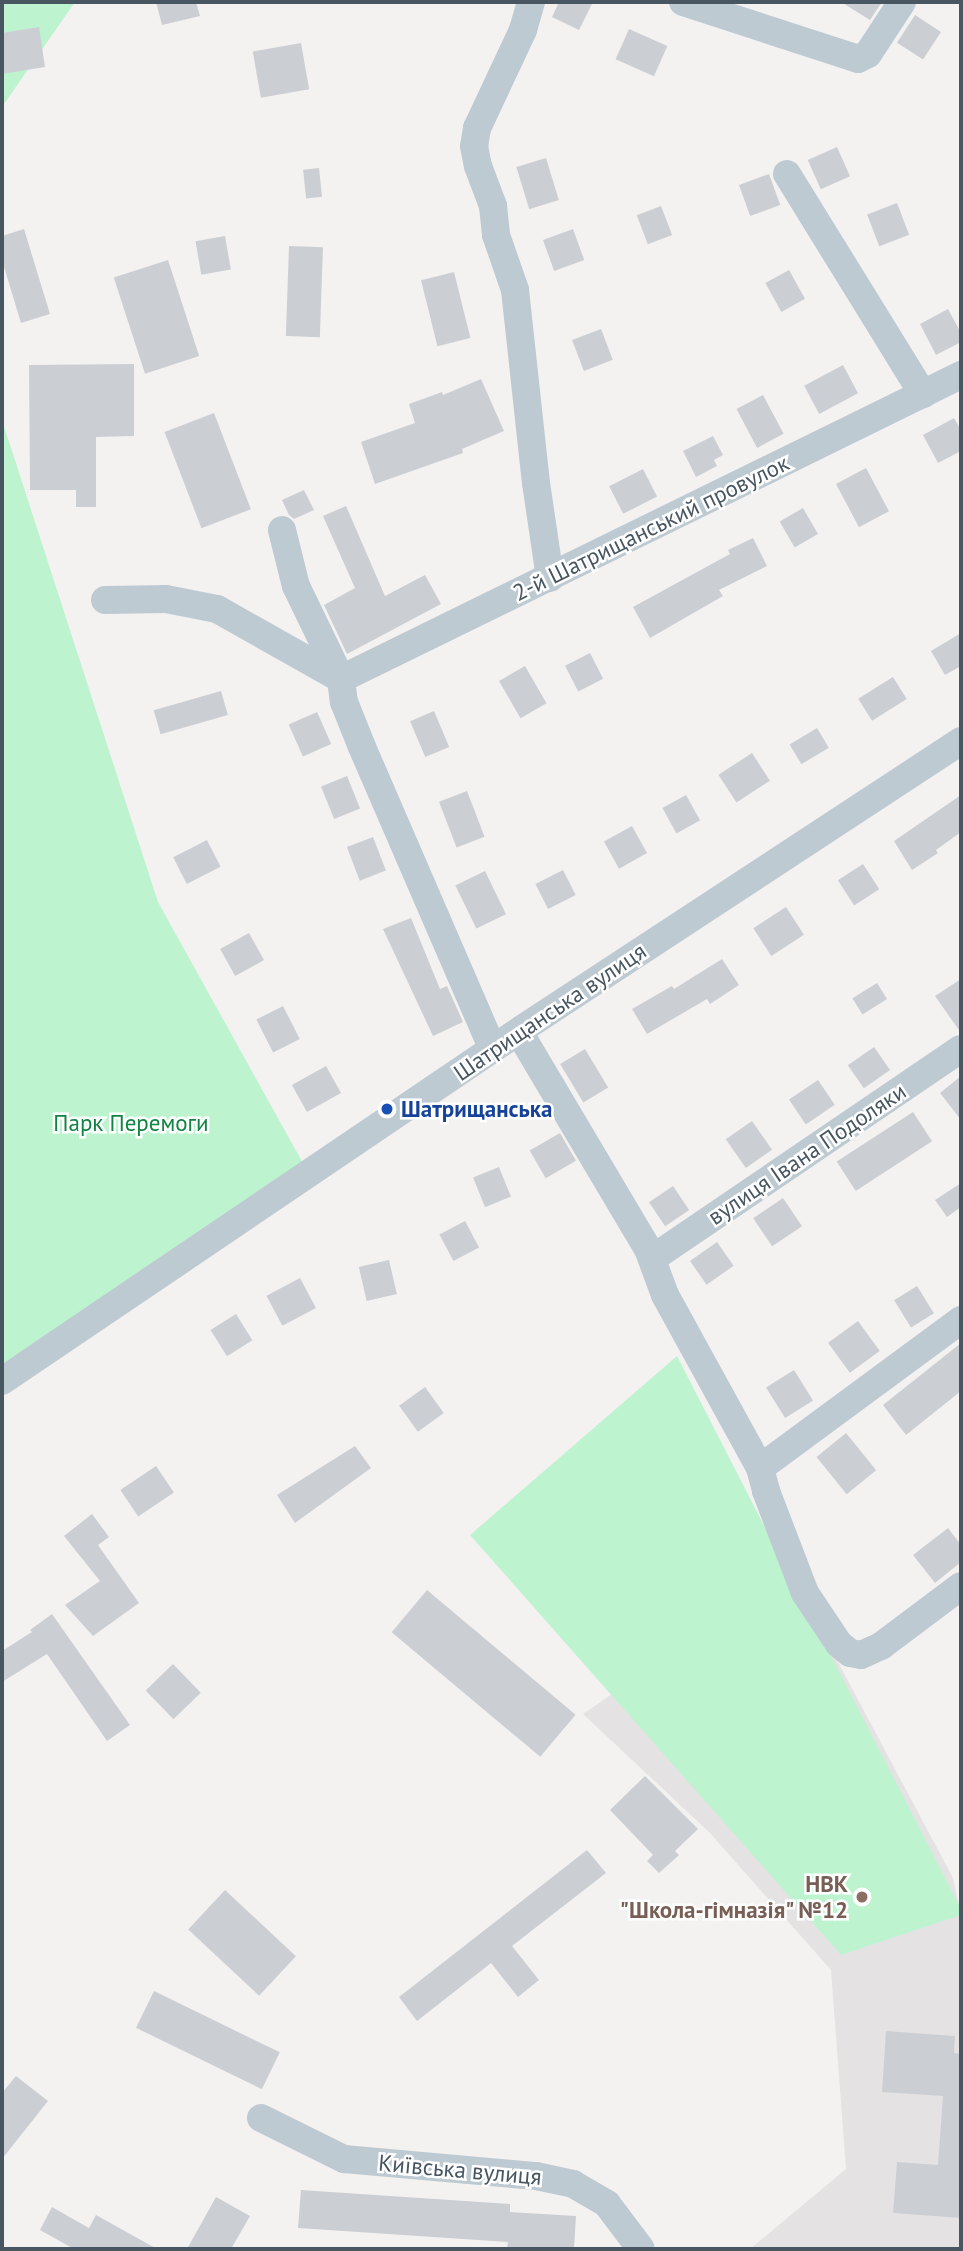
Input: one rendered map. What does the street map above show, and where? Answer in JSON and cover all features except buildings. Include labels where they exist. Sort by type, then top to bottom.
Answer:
[{"type":"street","points":[[531,2],[523,30],[477,128],[474,146],[478,166],[493,206],[496,235],[515,290],[536,483],[551,578]]},
{"type":"street","points":[[683,2],[858,59],[868,54],[902,2]]},
{"type":"street","points":[[787,174],[923,394]]},
{"type":"street","name":"2-й Шатрищанський провулок","points":[[341,679],[961,375]]},
{"type":"street","points":[[282,530],[296,586],[341,679],[344,702],[362,747],[492,1049]]},
{"type":"street","points":[[105,600],[166,599],[217,609],[341,679]]},
{"type":"street","name":"Шатрищанська вулиця","points":[[2,1381],[492,1049],[961,741]]},
{"type":"street","points":[[519,1031],[653,1258],[665,1295],[760,1468],[765,1492],[810,1602],[839,1644],[849,1653],[861,1655],[881,1646],[961,1586]]},
{"type":"street","name":"вулиця Івана Подоляки","points":[[653,1258],[961,1049]]},
{"type":"street","points":[[760,1468],[961,1320]]},
{"type":"street","name":"Київська вулиця","points":[[261,2118],[344,2159],[536,2176],[573,2184],[607,2204],[641,2249]]},
{"type":"shaded area","name":"НВК \"Школа-гімназія\" №12","points":[[790,1572],[953,1878],[961,1915],[961,2249],[750,2249],[846,2169],[831,1970],[710,1833],[583,1714]]},
{"type":"green space","points":[[2,2],[75,2],[2,107]]},
{"type":"green space","name":"Парк Перемоги","points":[[2,420],[158,902],[304,1165],[2,1364]]},
{"type":"green space","points":[[677,1356],[961,1909],[961,1915],[841,1955],[470,1535]]},
{"type":"place","name":"Шатрищанська","points":[[387,1109]]},
{"type":"place","name":"НВК \"Школа-гімназія\" №12","points":[[862,1897]]}]
